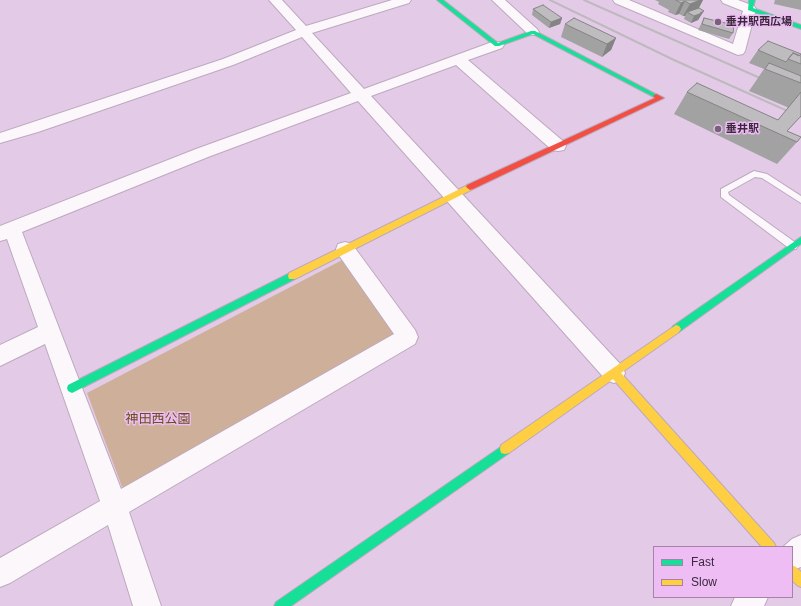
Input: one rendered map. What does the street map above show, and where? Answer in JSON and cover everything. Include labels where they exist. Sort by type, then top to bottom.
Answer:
[{"type":"street","points":[[275,0],[769,546]]},
{"type":"street","points":[[0,138],[228,62],[304,33],[318,26],[405,0]]},
{"type":"street","points":[[440,0],[497,45]]},
{"type":"street","points":[[72,388],[452,195],[662,98],[534,32],[498,0]]},
{"type":"street","points":[[619,0],[738,51],[751,4]]},
{"type":"street","points":[[627,0],[638,9]]},
{"type":"street","points":[[727,0],[751,4],[801,27]]},
{"type":"street","points":[[147,606],[115,507],[72,388],[50,332],[6,231],[202,153],[534,32]]},
{"type":"street","points":[[458,60],[558,146]]},
{"type":"street","points":[[280,606],[614,373],[801,240]]},
{"type":"street","points":[[0,573],[408,337],[346,249]]},
{"type":"street","points":[[0,356],[50,332]]},
{"type":"street","points":[[793,556],[801,548]]},
{"type":"street","points":[[793,572],[801,581]]},
{"type":"street","points":[[745,606],[753,598]]},
{"type":"lane","points":[[793,246],[725,197],[724,191],[754,174],[764,176],[801,200]]},
{"type":"green space","name":"神田西公園","points":[[346,258],[408,337],[127,500],[87,393]]},
{"type":"building","points":[[676,0],[700,0],[690,4],[685,1],[681,3]]},
{"type":"building","points":[[543,5],[562,18],[551,22],[533,9]]},
{"type":"building","points":[[699,8],[704,11],[694,16],[687,12]]},
{"type":"building","points":[[574,18],[616,38],[607,44],[565,24]]},
{"type":"building","points":[[704,18],[734,25],[733,33],[702,24]]},
{"type":"building","points":[[768,41],[801,54],[799,56],[793,53],[786,62],[758,50]]},
{"type":"building","points":[[793,53],[801,56],[801,64],[788,59]]},
{"type":"building","points":[[769,63],[801,76],[801,83],[765,69]]},
{"type":"building","points":[[697,83],[778,120],[801,92],[801,116],[787,131],[801,137],[797,142],[687,92]]},
{"type":"railway","points":[[550,0],[674,60],[801,117]]},
{"type":"railway","points":[[584,0],[769,82]]},
{"type":"traffic: fast","points":[[440,0],[497,45],[533,32],[656,96]]},
{"type":"traffic: fast","points":[[752,0],[750,9],[801,27]]},
{"type":"traffic: fast","points":[[676,329],[801,240]]},
{"type":"traffic: fast","points":[[72,388],[292,276]]},
{"type":"traffic: fast","points":[[280,606],[505,449]]},
{"type":"traffic: slow","points":[[292,276],[470,187]]},
{"type":"traffic: slow","points":[[505,449],[676,329]]},
{"type":"traffic: slow","points":[[614,373],[769,546]]},
{"type":"traffic: slow","points":[[793,572],[801,581]]},
{"type":"traffic: jam","points":[[470,187],[661,98],[656,96]]},
{"type":"place","name":"垂井駅西広場","points":[[718,22]]},
{"type":"place","name":"垂井駅","points":[[718,129]]}]
